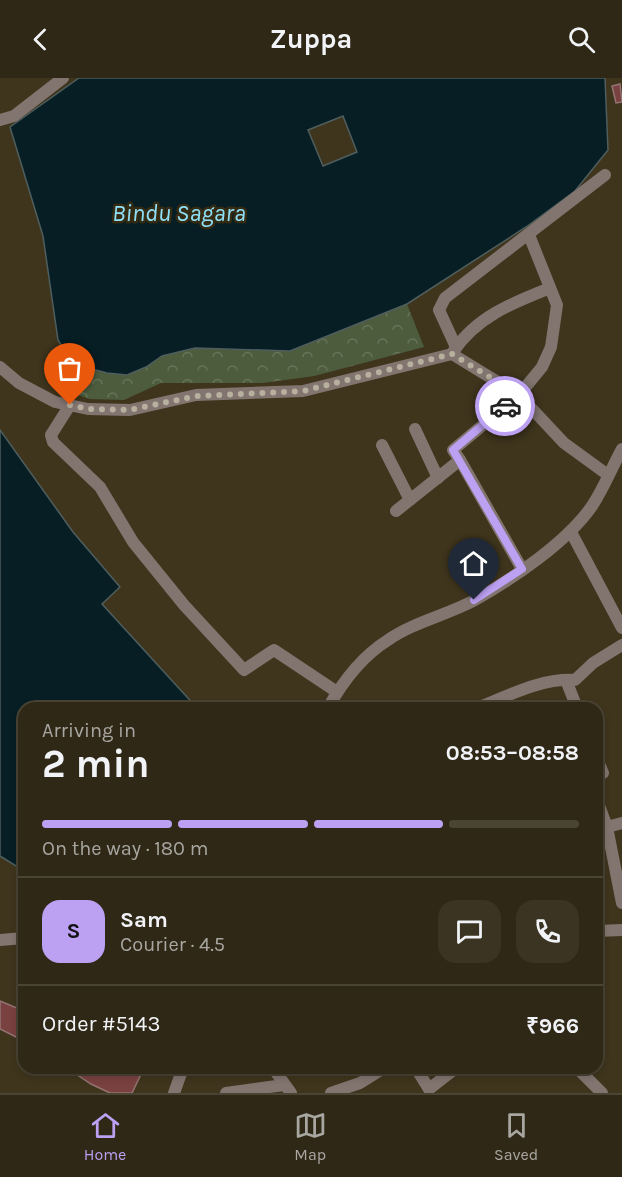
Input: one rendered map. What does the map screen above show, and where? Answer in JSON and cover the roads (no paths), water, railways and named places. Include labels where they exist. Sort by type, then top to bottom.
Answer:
[{"type":"street","points":[[0,120],[14,116],[63,78]]},
{"type":"street","points":[[605,175],[440,305],[441,317],[454,351],[519,395],[564,443],[609,475]]},
{"type":"street","points":[[522,569],[453,450],[519,395],[542,367],[551,347],[556,305],[529,235]]},
{"type":"street","points":[[0,367],[19,383],[55,402],[88,409],[130,410],[196,396],[303,391],[454,351],[475,326],[490,315],[550,288]]},
{"type":"street","points":[[70,405],[51,435],[53,442],[100,487],[133,542],[199,621],[244,670],[274,650],[334,690],[336,694]]},
{"type":"street","points":[[415,429],[438,477]]},
{"type":"street","points":[[382,445],[410,500]]},
{"type":"street","points":[[331,702],[353,670],[389,639],[474,600],[522,569],[571,532],[593,504],[622,449]]},
{"type":"street","points":[[396,511],[460,460]]},
{"type":"street","points":[[571,532],[622,628]]},
{"type":"street","points":[[492,702],[538,684],[575,680],[593,663],[622,645]]},
{"type":"street","points":[[566,680],[575,702]]},
{"type":"street","points":[[603,816],[622,903]]},
{"type":"street","points":[[607,827],[622,823]]},
{"type":"street","points":[[603,931],[622,930]]},
{"type":"street","points":[[0,940],[18,938]]},
{"type":"street","points":[[174,1093],[181,1074]]},
{"type":"street","points":[[226,1093],[287,1089],[277,1074]]},
{"type":"street","points":[[331,1093],[360,1083],[374,1074]]},
{"type":"street","points":[[420,1074],[429,1089],[448,1074]]},
{"type":"street","points":[[583,1074],[602,1093]]},
{"type":"water","name":"Bindu Sagara","points":[[79,78],[605,78],[608,150],[575,191],[526,227],[407,304],[290,351],[195,348],[162,356],[146,367],[127,375],[85,367],[68,356],[58,340],[43,236],[10,127]],"holes":[[[343,116],[357,152],[323,166],[308,130]]]},
{"type":"water","points":[[0,430],[73,532],[120,587],[102,604],[192,702],[18,702],[18,867],[0,856]]}]
